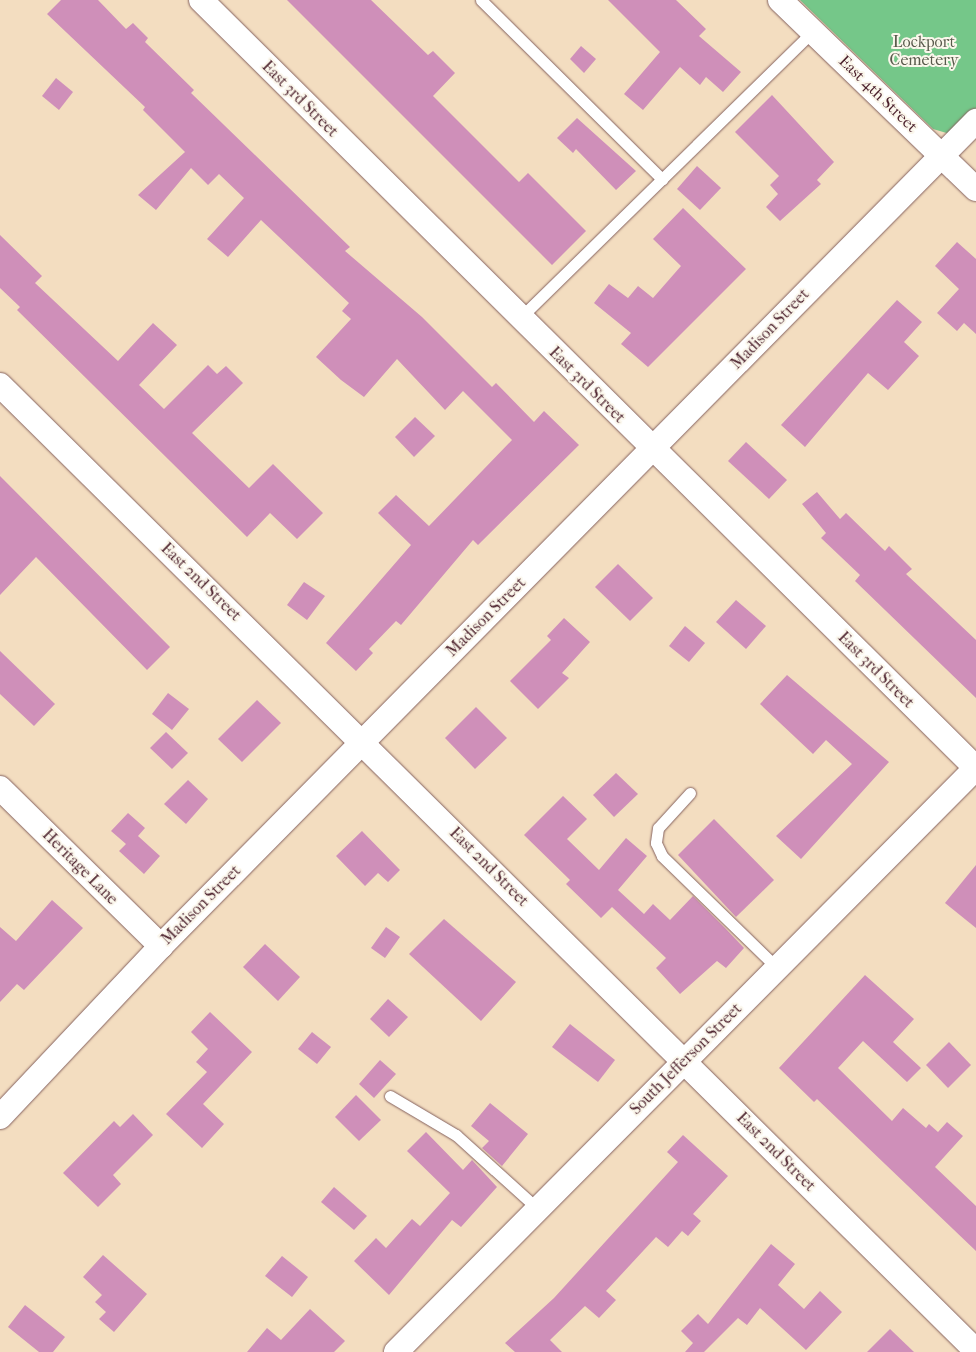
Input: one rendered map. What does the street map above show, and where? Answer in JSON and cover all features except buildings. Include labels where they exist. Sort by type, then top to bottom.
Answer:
[{"type":"street","name":"East 3rd Street","points":[[201,0],[652,450],[976,768]]},
{"type":"street","name":"East 4th Street","points":[[780,0],[976,188]]},
{"type":"street","name":"Madison Street","points":[[0,1117],[160,946],[976,121]]},
{"type":"street","name":"East 2nd Street","points":[[0,385],[363,742],[976,1351]]},
{"type":"street","name":"South Jefferson Street","points":[[396,1352],[976,768]]},
{"type":"street","name":"Heritage Lane","points":[[0,788],[160,946]]},
{"type":"lane","points":[[481,0],[662,179]]},
{"type":"lane","points":[[520,318],[813,31]]},
{"type":"lane","points":[[690,793],[658,828],[656,843],[662,856],[777,968]]},
{"type":"lane","points":[[390,1096],[456,1135],[538,1209]]},
{"type":"green space","name":"Lockport Cemetery","points":[[800,0],[976,0],[976,112],[950,134],[933,129]]}]
